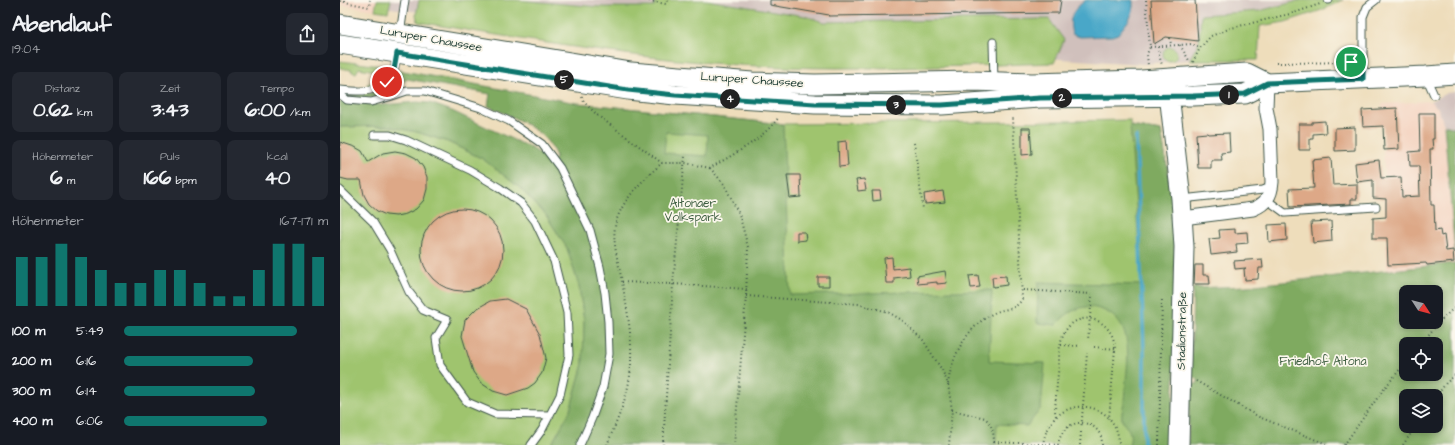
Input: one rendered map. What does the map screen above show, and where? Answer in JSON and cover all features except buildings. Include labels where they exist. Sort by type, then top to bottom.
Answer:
[{"type":"main road","name":"Luruper Chaussee","points":[[340,24],[399,44],[628,90],[675,95],[815,104],[942,105],[1040,98],[1245,94],[1267,83]]},
{"type":"main road","name":"Luruper Chaussee","points":[[340,44],[399,44],[631,72],[752,82],[815,84],[1119,81],[1165,72],[1246,73],[1267,83]]},
{"type":"main road","points":[[1267,83],[1363,70],[1426,76],[1455,74]]},
{"type":"main road","name":"Stadionstraße","points":[[1165,72],[1182,208],[1184,255],[1179,445]]},
{"type":"street","points":[[1182,208],[1253,209],[1261,206],[1267,200],[1271,191],[1272,182],[1270,129],[1266,108],[1267,83]]},
{"type":"lane","points":[[405,0],[394,70],[387,82],[375,88],[362,90],[340,90],[341,95],[347,100],[371,102],[389,98],[407,91],[425,91],[481,108],[509,121],[542,144],[560,168],[590,230],[600,267],[608,322],[609,354],[603,387],[592,418],[580,445]]},
{"type":"lane","points":[[1363,70],[1363,17],[1367,7],[1376,0]]},
{"type":"lane","points":[[993,42],[994,82]]},
{"type":"lane","points":[[1426,76],[1434,95]]},
{"type":"lane","points":[[374,135],[390,135],[406,140],[430,149],[470,170],[521,203],[535,222],[554,261],[567,313],[569,355],[560,395],[542,430],[531,445]]},
{"type":"lane","points":[[1182,208],[1263,190],[1268,188],[1272,182]]},
{"type":"lane","points":[[340,190],[373,222],[390,250],[409,292],[422,310],[447,320],[436,338],[440,365],[467,402],[495,414],[550,415]]},
{"type":"lane","points":[[1267,200],[1285,213],[1376,206]]},
{"type":"path","points":[[340,1],[369,8],[370,0]]},
{"type":"path","points":[[645,0],[666,4],[666,0]]},
{"type":"path","points":[[1146,0],[1150,47],[1147,54],[1148,67]]},
{"type":"path","points":[[1180,45],[1191,65],[1200,48],[1211,36],[1230,28],[1294,13],[1328,0]]},
{"type":"path","points":[[1170,38],[1171,46]]},
{"type":"path","points":[[1150,47],[1192,44],[1200,48]]},
{"type":"path","points":[[1158,46],[1159,55],[1165,72]]},
{"type":"path","points":[[1276,62],[1363,70]]},
{"type":"path","points":[[582,96],[584,102],[597,115],[662,163],[685,163],[710,168],[724,184],[739,214],[748,247],[747,289],[734,445]]},
{"type":"path","points":[[710,168],[745,147],[766,132],[779,117]]},
{"type":"path","points":[[948,384],[955,354],[974,328],[989,316],[1002,310],[1016,308],[1022,299],[1023,290],[1013,118]]},
{"type":"path","points":[[914,143],[923,209]]},
{"type":"path","points":[[663,445],[674,284],[685,156]]},
{"type":"path","points":[[606,445],[623,406],[631,372],[628,319],[614,232],[616,221],[637,186],[662,163]]},
{"type":"path","points":[[622,282],[747,289]]},
{"type":"path","points":[[1023,290],[1092,294],[1088,340]]},
{"type":"path","points":[[746,296],[858,304],[888,312],[902,320],[923,340],[942,370],[948,384],[952,410],[949,445]]},
{"type":"path","points":[[1159,445],[1162,297]]},
{"type":"path","points":[[1427,337],[1455,307]]},
{"type":"path","points":[[1056,416],[1055,411],[1062,336],[1076,321],[1090,319],[1102,322],[1108,327],[1115,341],[1109,419]]},
{"type":"path","points":[[1061,345],[1081,346]]},
{"type":"path","points":[[1094,347],[1115,349]]},
{"type":"path","points":[[1080,445],[1087,353]]},
{"type":"path","points":[[1344,445],[1383,390],[1399,371]]},
{"type":"path","points":[[1442,389],[1455,374]]},
{"type":"path","points":[[1193,381],[1198,381],[1228,401],[1258,417],[1329,445]]},
{"type":"path","points":[[1043,444],[1048,427],[1056,416],[1069,408],[1083,406],[1097,410],[1109,419],[1117,433],[1118,445]]},
{"type":"path","points":[[952,410],[985,418],[990,424],[994,445]]},
{"type":"path","points":[[1058,445],[1061,433],[1065,428],[1082,422],[1088,424],[1097,431],[1102,445]]},
{"type":"path","points":[[1403,445],[1411,433]]},
{"type":"path","points":[[994,442],[1062,445]]},
{"type":"shaded area","points":[[340,0],[378,0],[375,10],[340,5]]},
{"type":"shaded area","points":[[378,0],[1302,0],[1259,11],[1201,15],[1199,42],[1189,60],[1143,64],[994,55],[426,13],[376,6]]},
{"type":"shaded area","points":[[1455,92],[1455,128],[1444,125],[1438,108],[1430,101],[1447,93]]},
{"type":"shaded area","points":[[1430,101],[1438,108],[1444,125],[1455,263],[1387,271],[1382,104]]},
{"type":"green space","points":[[377,0],[391,0],[388,12],[375,10]]},
{"type":"green space","points":[[419,0],[517,0],[600,7],[654,7],[656,0],[706,0],[805,16],[824,22],[1049,19],[1064,40],[1054,63],[882,68],[753,66],[673,60],[600,51],[418,22],[416,15]]},
{"type":"green space","points":[[1302,0],[1343,0],[1322,10],[1285,22],[1260,26],[1258,60],[1189,60],[1199,42],[1201,15],[1259,11]]},
{"type":"green space","points":[[1170,47],[1175,49],[1177,54],[1175,59],[1170,61],[1165,59],[1163,54],[1165,49]]},
{"type":"green space","points":[[340,61],[390,67],[391,69],[387,77],[381,82],[366,86],[377,79],[379,76],[376,72],[359,68],[356,73],[352,72],[352,70],[340,68]]},
{"type":"green space","name":"Altonaer Volkspark","points":[[398,70],[577,103],[783,124],[790,295],[992,290],[989,361],[1045,363],[1041,408],[1027,426],[997,424],[996,445],[551,445],[570,411],[583,364],[584,321],[579,286],[567,248],[546,215],[520,188],[483,159],[448,142],[417,132],[387,126],[340,127],[340,102],[382,105],[417,102],[430,103],[452,111],[533,149],[549,160],[553,161],[556,157],[551,147],[537,131],[528,125],[488,106],[490,94],[407,79],[385,95],[364,98],[350,96],[380,90],[391,83]],"holes":[[[666,132],[708,135],[707,156],[664,153]]]},
{"type":"green space","name":"Altonaer Volkspark","points":[[577,103],[783,124],[1130,120],[1130,126],[1161,131],[1175,212],[1174,382],[1171,445],[598,445]]},
{"type":"green space","points":[[1444,125],[1455,128],[1455,253]]},
{"type":"green space","points":[[387,126],[417,132],[448,142],[483,159],[520,188],[546,215],[567,248],[579,286],[584,321],[583,364],[570,411],[551,445],[340,445],[340,127]]},
{"type":"green space","points":[[1130,126],[1161,131],[1175,212],[1174,382],[1171,445],[1129,445],[1130,433],[1122,418],[1127,375],[1127,346],[1125,334],[1119,323],[1110,314],[1096,308],[1084,307],[1069,313],[1056,325],[1037,323],[1038,282],[1142,285]]},
{"type":"green space","name":"Friedhof Altona","points":[[1455,263],[1455,445],[1188,445],[1190,386],[1198,383],[1198,379],[1191,377],[1193,288],[1246,286]]},
{"type":"water","points":[[1086,0],[1133,0],[1133,12],[1129,20],[1118,34],[1112,36],[1080,37],[1072,34],[1071,19],[1077,7]]},
{"type":"waterway","points":[[1136,137],[1144,350],[1144,445]]},
{"type":"route","points":[[387,82],[394,70],[397,53],[574,82],[675,95],[815,104],[942,105],[1040,98],[1245,94],[1267,83],[1363,79],[1363,62],[1351,62]]}]
